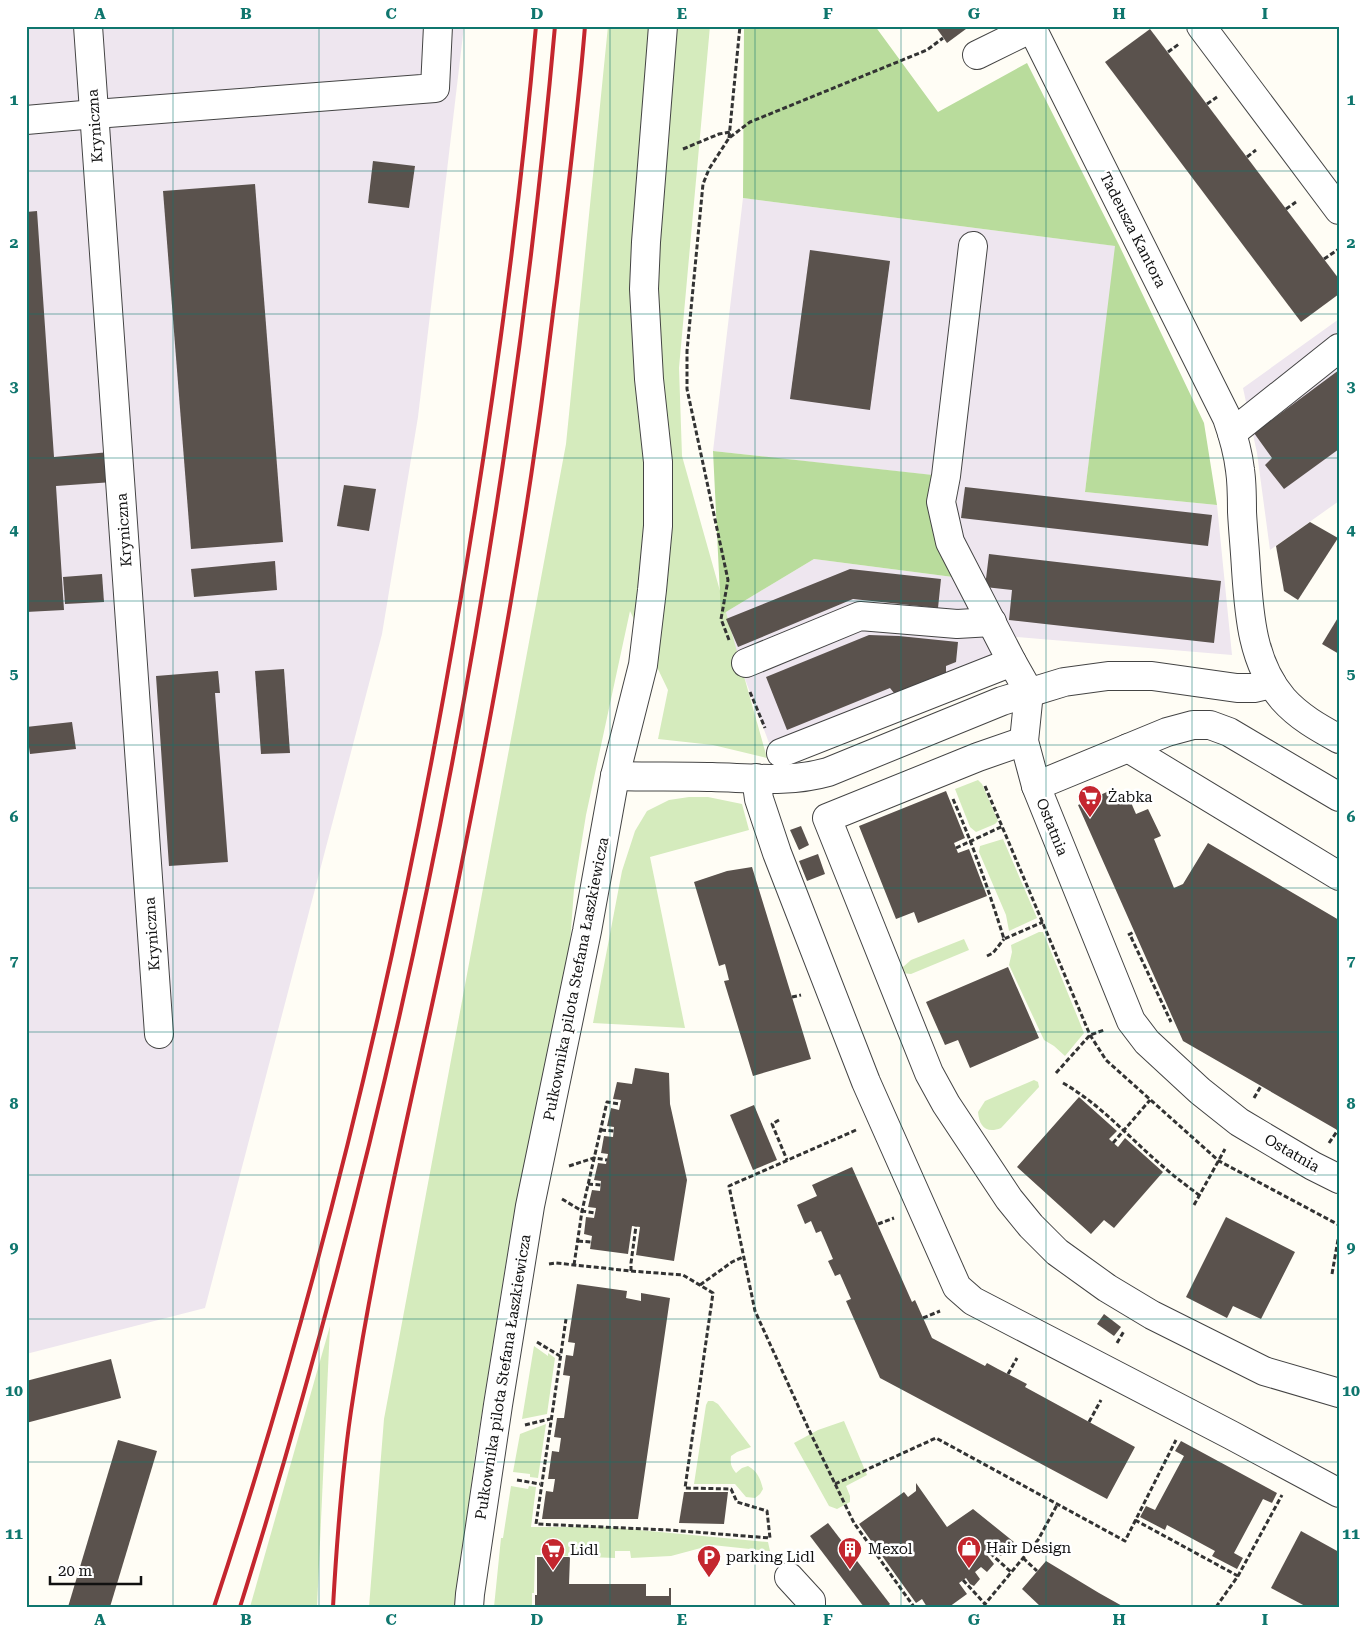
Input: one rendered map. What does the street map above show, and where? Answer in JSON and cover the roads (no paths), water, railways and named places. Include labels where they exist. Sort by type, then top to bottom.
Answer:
[{"type":"street","name":"Kryniczna","points":[[88,26],[159,1034]]},
{"type":"street","points":[[26,120],[435,88],[438,26]]},
{"type":"street","name":"Pułkownika pilota Stefana Łaszkiewicza","points":[[469,1607],[496,1414],[529,1215],[587,931],[615,776],[643,665],[658,526],[658,462],[648,379],[644,289],[663,26]]},
{"type":"street","points":[[1201,26],[1339,210]]},
{"type":"street","name":"Tadeusza Kantora","points":[[977,55],[1032,27],[1221,403],[1232,433],[1240,471],[1248,605],[1252,632],[1260,659],[1272,684]]},
{"type":"street","points":[[974,246],[946,476],[941,502],[950,542],[1029,692]]},
{"type":"street","points":[[1232,433],[1339,348]]},
{"type":"street","points":[[738,652],[860,616],[957,624],[992,622]]},
{"type":"street","points":[[775,745],[1012,662]]},
{"type":"street","points":[[615,776],[792,779],[813,776],[828,772],[1002,701],[1064,682],[1108,676],[1152,676],[1237,688],[1254,688],[1272,684],[1283,699],[1298,714],[1339,739]]},
{"type":"street","name":"Ostatnia","points":[[1029,692],[1024,741],[1036,786],[1131,1021],[1147,1042],[1200,1091],[1239,1122],[1339,1179]]},
{"type":"street","points":[[1036,786],[1167,732],[1193,726],[1210,725],[1229,732],[1339,797]]},
{"type":"street","points":[[1024,741],[978,757],[827,818],[929,1073],[946,1104],[1008,1199],[1057,1252],[1107,1288],[1138,1307],[1264,1371],[1339,1393]]},
{"type":"street","points":[[1128,748],[1339,876]]},
{"type":"street","points":[[756,778],[759,799],[777,853],[866,1082],[957,1287],[973,1301],[1103,1380],[1190,1413],[1339,1494]]},
{"type":"street","points":[[789,1577],[811,1601],[811,1607]]},
{"type":"railway","points":[[214,1607],[250,1495],[316,1268],[373,1040],[422,810],[459,611],[498,361],[519,194],[536,26]]},
{"type":"railway","points":[[240,1607],[298,1414],[350,1219],[398,1022],[440,825],[477,626],[508,427],[534,226],[555,26]]},
{"type":"railway","points":[[333,1607],[338,1528],[346,1450],[376,1263],[472,810],[520,548],[557,282],[585,26]]},
{"type":"place","name":"Żabka","points":[[1090,818]]},
{"type":"place","name":"Hair Design","points":[[969,1569]]},
{"type":"place","name":"Mexol","points":[[850,1570]]},
{"type":"place","name":"Lidl","points":[[553,1571]]},
{"type":"place","name":"parking Lidl","points":[[709,1578]]}]
